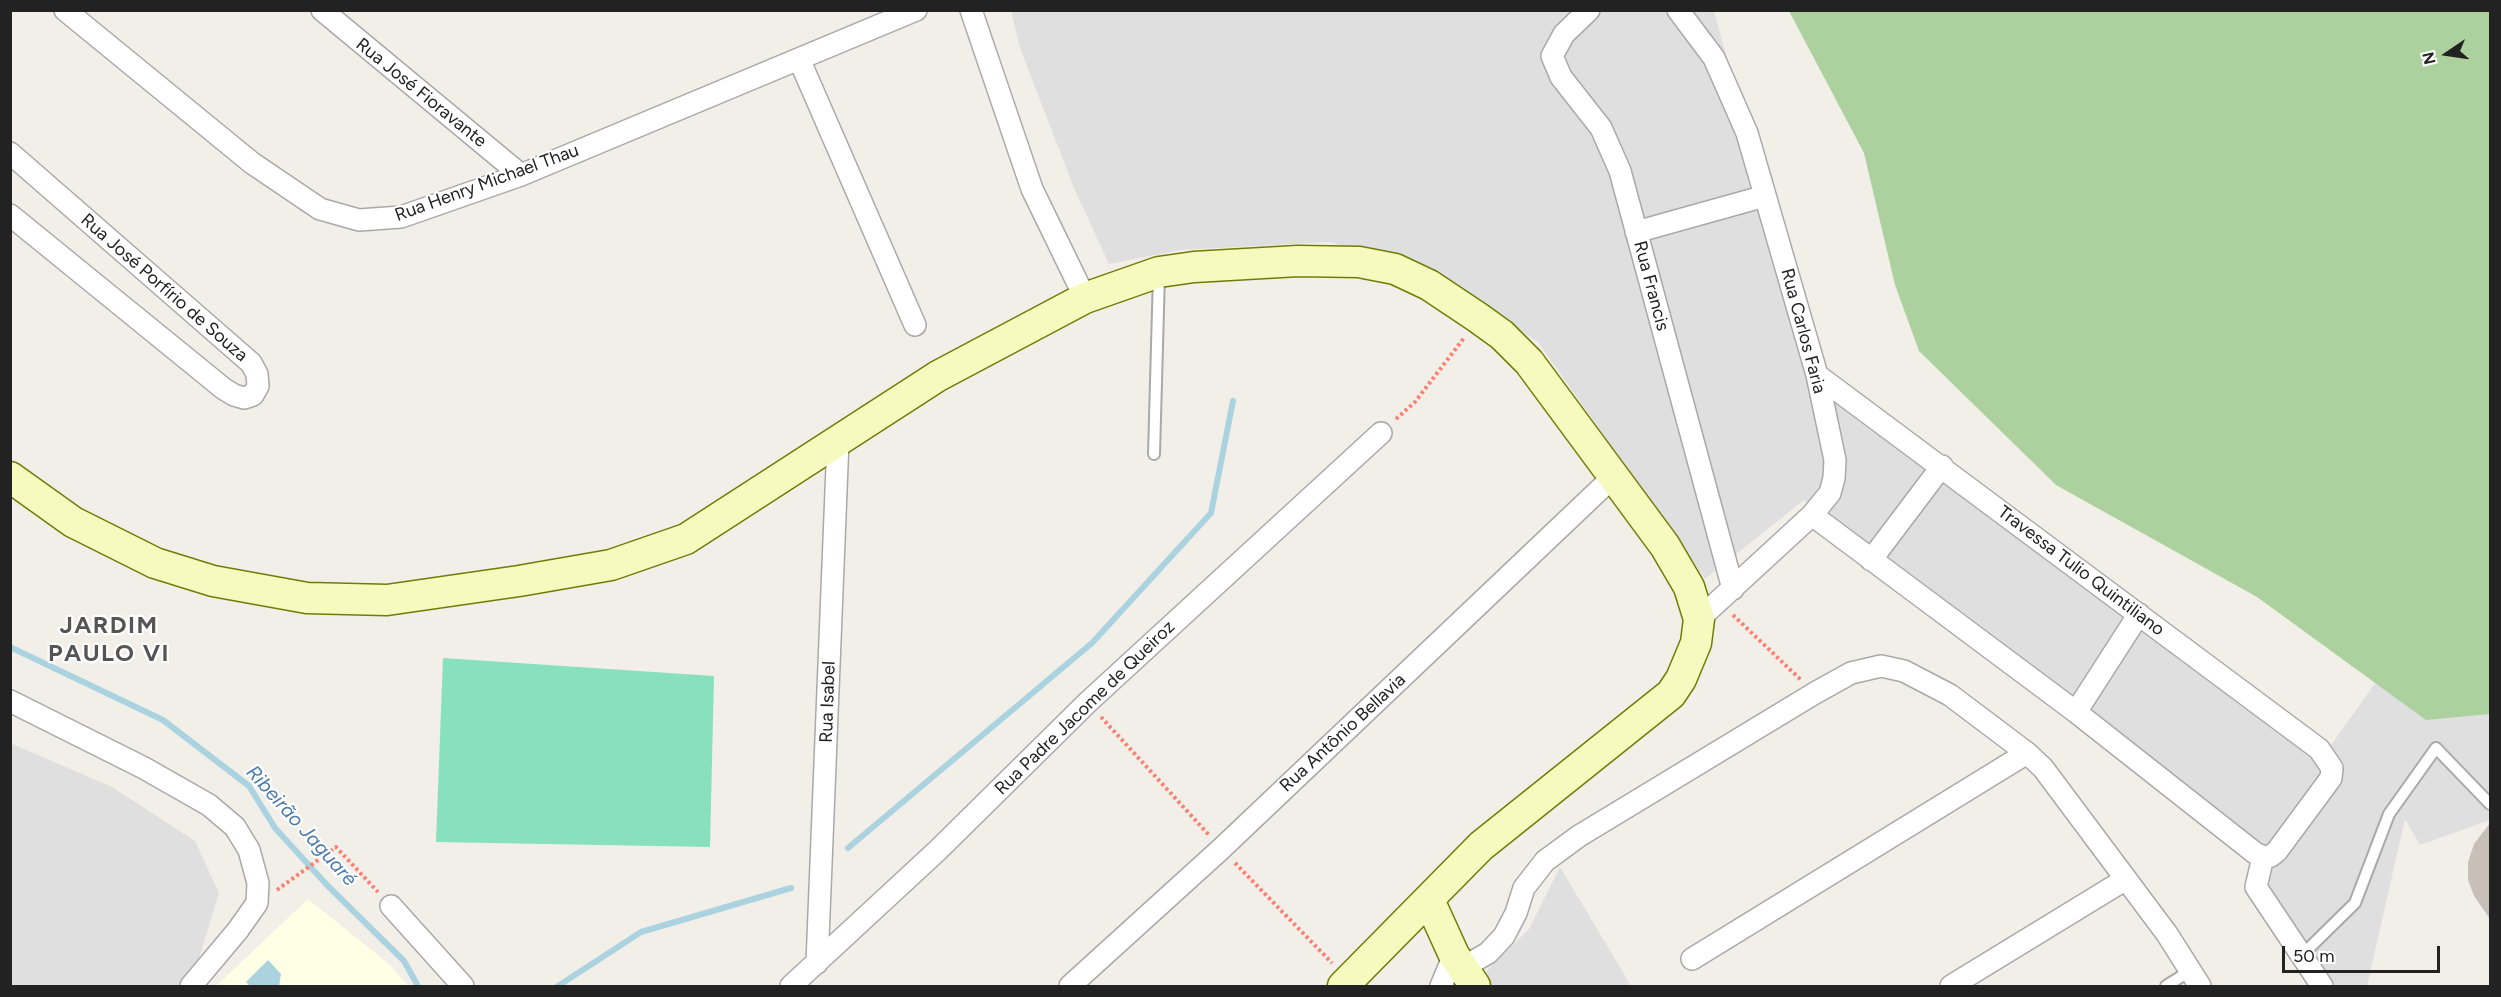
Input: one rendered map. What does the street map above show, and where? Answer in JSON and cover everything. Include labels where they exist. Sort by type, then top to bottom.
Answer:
[{"type":"main road","points":[[10,477],[73,522],[155,563],[213,581],[307,598],[387,600],[611,566],[686,539],[938,376],[1084,298],[1159,272],[1270,261],[1359,262],[1395,269],[1429,285],[1477,317],[1502,335],[1529,362],[1665,546],[1689,587],[1717,603],[1696,643],[1681,679],[1671,694],[1481,846],[1346,984]]},
{"type":"main road","points":[[1429,900],[1458,974]]},
{"type":"street","name":"Rua Henry Michael Thau","points":[[65,10],[252,163],[320,209],[358,220],[401,217],[521,175],[916,10]]},
{"type":"street","name":"Rua José Fioravante","points":[[322,10],[521,175]]},
{"type":"street","points":[[971,10],[1032,189],[1084,298]]},
{"type":"street","name":"Rua Francis","points":[[1589,10],[1564,33],[1552,56],[1561,77],[1601,128],[1620,171],[1636,232],[1717,603]]},
{"type":"street","name":"Rua Carlos Faria","points":[[1678,10],[1714,58],[1747,133],[1817,375],[1835,459],[1830,493],[1812,515],[1717,603]]},
{"type":"street","points":[[799,59],[915,325]]},
{"type":"street","name":"Rua José Porfírio de Souza","points":[[10,153],[251,363],[257,374],[258,386],[253,394],[244,398],[224,389],[10,215]]},
{"type":"street","points":[[1636,232],[1765,196]]},
{"type":"street","name":"Travessa Tulio Quintiliano","points":[[1817,375],[2319,749],[2332,768],[2331,778],[2270,854]]},
{"type":"street","name":"Rua Padre Jacome de Queiroz","points":[[791,987],[937,851],[1088,702],[1381,433]]},
{"type":"street","name":"Rua Isabel","points":[[817,963],[838,441]]},
{"type":"street","points":[[1871,560],[1942,466]]},
{"type":"street","name":"Rua Antônio Bellavia","points":[[1070,987],[1221,849],[1614,476]]},
{"type":"street","points":[[1812,515],[2076,712],[2255,853],[2270,854],[2256,887],[2322,987]]},
{"type":"street","points":[[2076,712],[2139,614]]},
{"type":"street","points":[[1458,974],[1488,953],[1504,936],[1516,913],[1524,888],[1545,861],[1579,836],[1815,693],[1851,674],[1881,666],[1904,671],[1950,695],[2027,753],[2063,793],[2167,934],[2195,979]]},
{"type":"street","points":[[10,701],[144,768],[209,805],[235,826],[249,850],[258,883],[257,903],[191,987]]},
{"type":"street","points":[[1692,959],[2027,753]]},
{"type":"street","points":[[1951,987],[2126,879]]},
{"type":"street","points":[[391,906],[463,987]]},
{"type":"lane","points":[[1154,454],[1159,272]]},
{"type":"lane","points":[[2301,956],[2355,903],[2389,814],[2436,748],[2490,804]]},
{"type":"lane","points":[[2166,987],[2195,979]]},
{"type":"path","points":[[1381,433],[1415,402],[1454,354],[1477,317]]},
{"type":"path","points":[[1717,603],[1815,693]]},
{"type":"path","points":[[1088,702],[1346,984]]},
{"type":"path","points":[[294,879],[336,847],[391,906]]},
{"type":"shaded area","points":[[1011,11],[1714,11],[1810,361],[2329,748],[2421,619],[2490,669],[2490,820],[2420,845],[2405,819],[2367,986],[2329,986],[2217,812],[1804,500],[1705,579],[1538,342],[1432,274],[1330,242],[1180,250],[1109,264],[1074,188],[1020,48]]},
{"type":"shaded area","points":[[10,743],[112,787],[195,841],[219,893],[199,958],[178,986],[11,986]]},
{"type":"shaded area","points":[[1560,867],[1631,986],[1476,986],[1473,984],[1529,929]]},
{"type":"shaded area","points":[[308,899],[389,964],[408,986],[216,986]]},
{"type":"green space","points":[[1789,11],[2490,11],[2490,714],[2426,720],[2257,597],[2056,485],[1919,351],[1895,285],[1864,153]]},
{"type":"green space","points":[[443,658],[714,676],[710,847],[436,842]]},
{"type":"water","points":[[268,960],[281,974],[279,986],[250,986],[246,982]]},
{"type":"building","points":[[2490,823],[2490,919],[2474,896],[2468,880],[2468,862],[2474,844]]},
{"type":"waterway","points":[[848,848],[1092,643],[1211,513],[1233,401]]},
{"type":"waterway","name":"Ribeirão Jaguaré","points":[[10,647],[163,720],[249,786],[275,828],[327,885],[404,961],[418,986]]},
{"type":"waterway","points":[[558,986],[641,932],[791,888]]},
{"type":"district","name":"JARDIM PAULO VI","points":[[109,640]]}]
